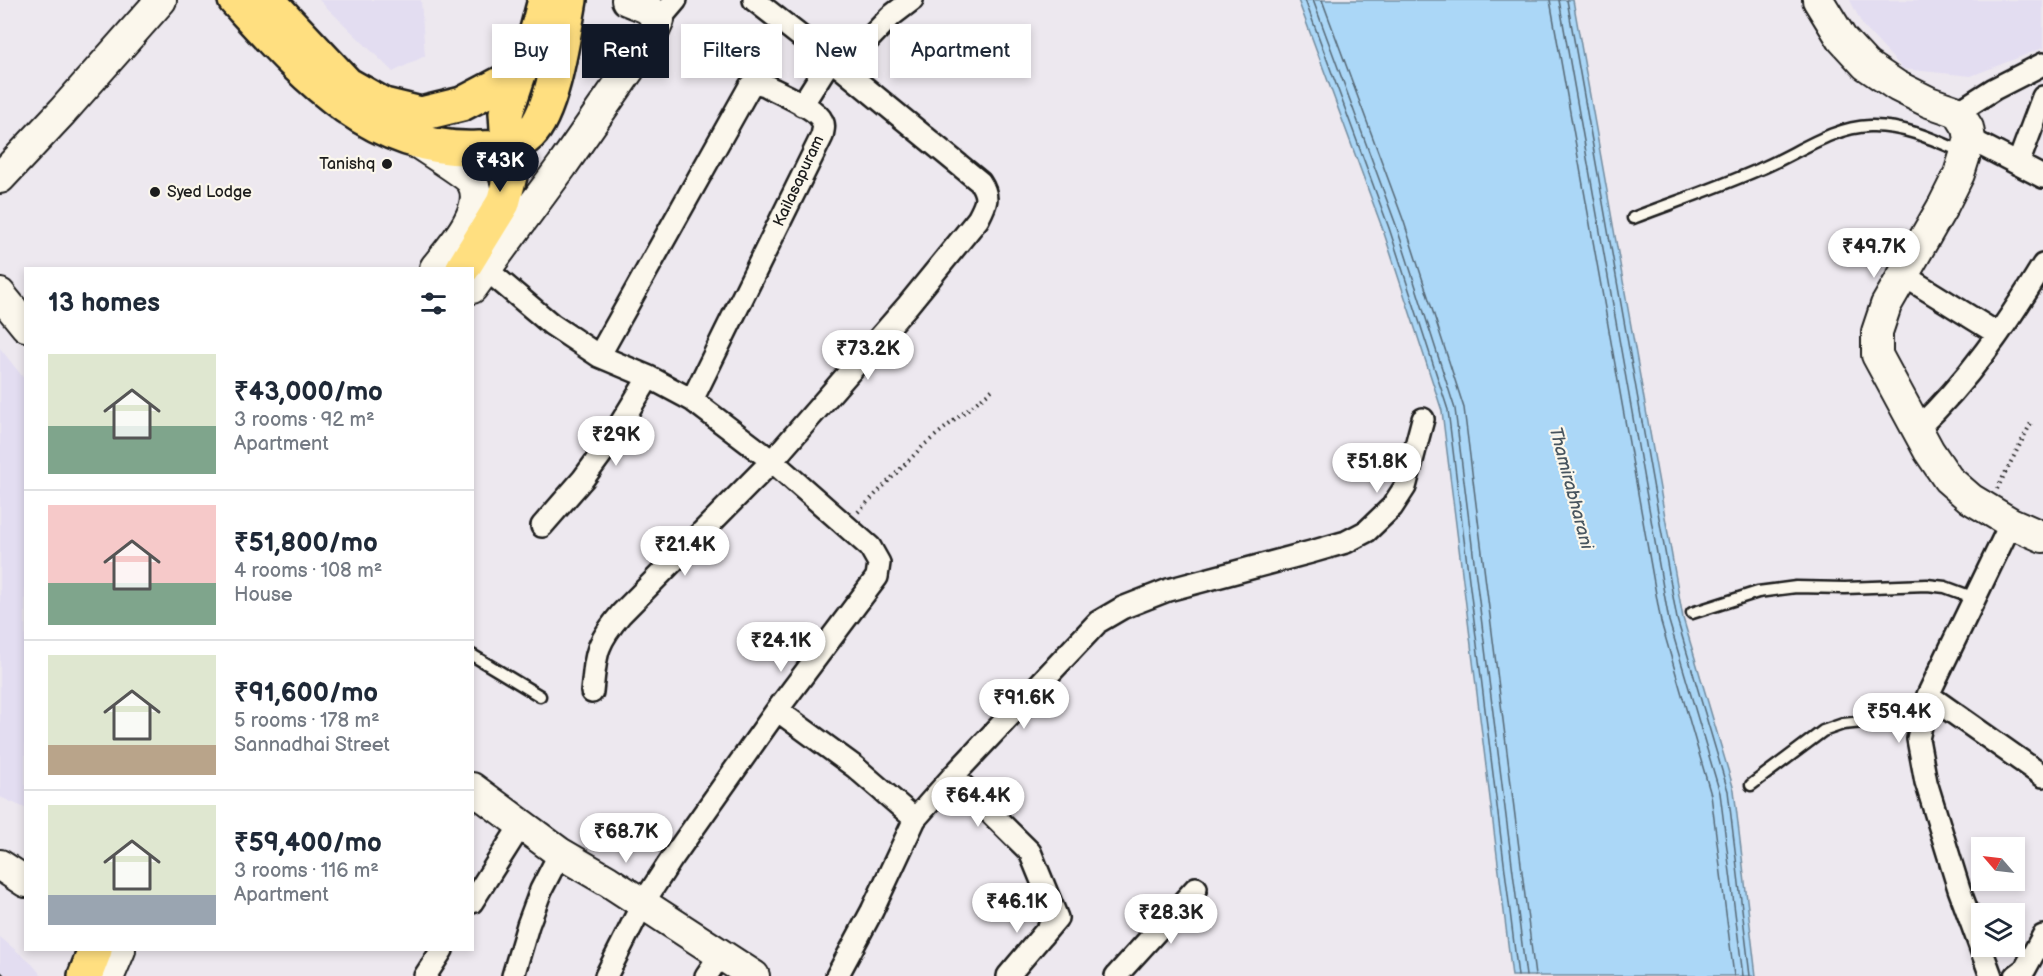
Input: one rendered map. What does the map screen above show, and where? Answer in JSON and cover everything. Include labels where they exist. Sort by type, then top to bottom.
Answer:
[{"type":"main road","points":[[0,178],[161,0]]},
{"type":"main road","points":[[235,0],[319,86],[355,114],[385,131],[415,141],[448,148],[508,146],[530,134],[544,111],[557,71],[570,0]]},
{"type":"main road","points":[[268,0],[347,84],[384,105],[421,114],[476,98],[512,78]]},
{"type":"main road","points":[[539,24],[545,0]]},
{"type":"main road","points":[[474,276],[651,38],[667,10],[647,8],[627,0]]},
{"type":"main road","points":[[1818,0],[1842,39],[1866,66],[1897,86],[1929,102],[1958,112],[1968,128],[1968,146],[1959,174],[1886,305],[1877,332],[1877,355],[1929,451],[1948,479],[1971,499],[2043,537]]},
{"type":"main road","points":[[474,276],[504,203],[510,176],[506,113],[518,78]]},
{"type":"main road","points":[[415,141],[464,173],[472,183],[476,194],[474,210],[460,237],[436,267]]},
{"type":"main road","points":[[0,294],[24,324]]},
{"type":"main road","points":[[474,790],[560,853],[643,903],[714,965],[754,976]]},
{"type":"main road","points":[[0,866],[24,881]]},
{"type":"main road","points":[[76,976],[87,951]]},
{"type":"main road","points":[[85,976],[95,951]]},
{"type":"main road","points":[[109,976],[120,951]]},
{"type":"street","points":[[754,0],[794,31]]},
{"type":"street","points":[[878,27],[912,0]]},
{"type":"street","points":[[1958,112],[1994,89],[2043,64]]},
{"type":"street","points":[[802,105],[824,78]]},
{"type":"street","points":[[592,692],[597,651],[604,635],[621,614],[772,461],[908,305],[978,219],[986,204],[986,191],[980,182],[853,78]]},
{"type":"street","name":"Kailasapuram","points":[[598,356],[750,86],[758,83],[802,105],[822,119],[824,127],[822,136],[692,400]]},
{"type":"street","points":[[2018,164],[2043,97]]},
{"type":"street","points":[[1968,146],[2018,164],[2043,177]]},
{"type":"street","points":[[1918,428],[1947,401],[1978,363],[2043,265]]},
{"type":"street","points":[[1903,275],[1998,334]]},
{"type":"street","points":[[474,276],[598,356],[692,400],[772,461],[870,548],[879,563],[877,577],[708,805],[643,903],[606,976]]},
{"type":"street","points":[[542,526],[605,449],[649,378]]},
{"type":"street","points":[[837,976],[872,911],[915,819],[1098,622],[1122,608],[1168,590],[1346,542],[1367,531],[1392,507],[1405,487],[1423,419]]},
{"type":"street","points":[[1991,976],[1959,889],[1926,782],[1918,739],[1928,695],[1975,598],[1999,515]]},
{"type":"street","points":[[1928,695],[2043,776]]},
{"type":"street","points":[[777,710],[855,767],[915,819]]},
{"type":"street","points":[[953,776],[1030,852],[1057,918],[1008,976]]},
{"type":"street","points":[[474,899],[521,825]]},
{"type":"street","points":[[513,976],[534,907],[560,853]]},
{"type":"street","points":[[1116,976],[1196,888]]},
{"type":"street","points":[[2016,976],[2025,969],[2043,936]]},
{"type":"street","points":[[425,976],[441,951]]},
{"type":"lane","points":[[1632,218],[1759,170],[1848,129],[1870,126],[1897,128],[1968,146]]},
{"type":"lane","points":[[1692,613],[1758,592],[1796,587],[1927,585],[1945,587],[1975,598]]},
{"type":"lane","points":[[474,656],[540,696]]},
{"type":"lane","points":[[1751,785],[1823,732],[1843,724],[1922,716]]},
{"type":"path","points":[[844,525],[909,459],[993,388]]},
{"type":"path","points":[[1999,515],[2031,423]]},
{"type":"shaded area","points":[[319,0],[421,0],[425,56],[393,72]]},
{"type":"shaded area","points":[[1850,0],[2043,0],[2043,48],[1971,76],[1903,69],[1863,26]]},
{"type":"shaded area","points":[[0,348],[24,379],[24,808],[0,797]]},
{"type":"shaded area","points":[[0,937],[32,964],[42,976],[0,976]]},
{"type":"water","name":"Thamirabharani","points":[[1298,0],[1573,0],[1683,618],[1734,790],[1756,976],[1512,976],[1442,411],[1383,230]]},
{"type":"place","name":"Tanishq","points":[[387,164]]},
{"type":"place","name":"Syed Lodge","points":[[155,192]]}]
